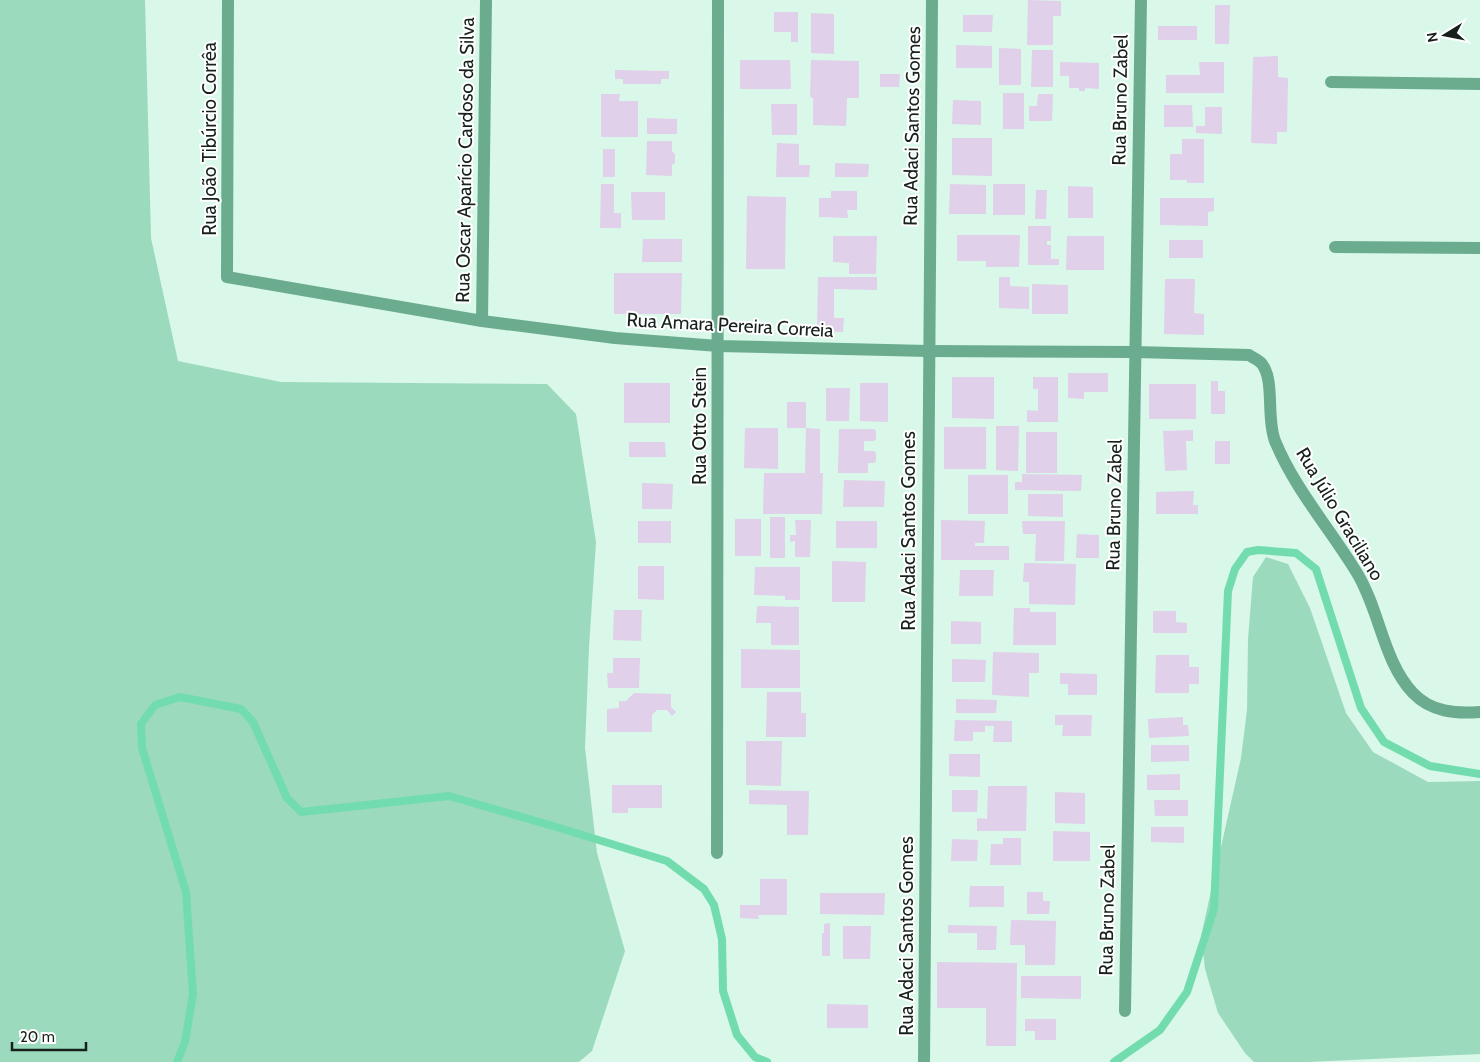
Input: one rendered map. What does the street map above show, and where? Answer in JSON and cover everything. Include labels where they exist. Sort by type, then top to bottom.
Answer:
[{"type":"street","name":"Rua João Tibúrcio Corrêa","points":[[227,278],[228,0]]},
{"type":"street","name":"Rua Oscar Aparício Cardoso da Silva","points":[[482,321],[486,0]]},
{"type":"street","name":"Rua Otto Stein","points":[[717,853],[718,0]]},
{"type":"street","name":"Rua Adaci Santos Gomes","points":[[924,1062],[932,0]]},
{"type":"street","name":"Rua Bruno Zabel","points":[[1125,1011],[1141,0]]},
{"type":"street","points":[[1331,82],[1480,84]]},
{"type":"street","points":[[1334,247],[1480,248]]},
{"type":"street","name":"Rua Amara Pereira Correia","points":[[227,278],[482,321],[615,338],[718,346],[1236,354]]},
{"type":"street","name":"Rua Júlio Graciliano","points":[[1236,354],[1249,355],[1261,362],[1268,375],[1270,420],[1274,439],[1284,462],[1358,575],[1374,608],[1396,669],[1414,694],[1432,708],[1459,714],[1480,712]]},
{"type":"green space","points":[[0,0],[145,0],[151,238],[178,361],[281,382],[547,384],[576,414],[596,542],[585,748],[597,853],[625,951],[592,1051],[579,1062],[0,1062]]},
{"type":"green space","points":[[1266,557],[1288,564],[1310,608],[1346,713],[1373,752],[1428,782],[1480,781],[1480,1054],[1308,1062],[1254,1062],[1245,1053],[1218,1013],[1205,969],[1201,936],[1241,758],[1247,710],[1248,639],[1253,577]]},
{"type":"building","points":[[1028,0],[1061,1],[1061,16],[1053,16],[1053,45],[1027,45]]},
{"type":"building","points":[[1215,5],[1230,5],[1229,44],[1215,44]]},
{"type":"building","points":[[774,12],[798,12],[798,42],[791,42],[791,32],[774,32]]},
{"type":"building","points":[[811,13],[834,14],[834,54],[811,53]]},
{"type":"building","points":[[963,15],[993,15],[992,32],[963,32]]},
{"type":"building","points":[[1158,26],[1197,26],[1197,40],[1158,40]]},
{"type":"building","points":[[956,45],[992,46],[992,68],[956,68]]},
{"type":"building","points":[[999,48],[1021,49],[1021,85],[999,85]]},
{"type":"building","points":[[1032,50],[1053,50],[1053,87],[1031,87]]},
{"type":"building","points":[[1278,56],[1278,77],[1288,78],[1287,132],[1277,132],[1277,144],[1251,143],[1253,57]]},
{"type":"building","points":[[740,60],[790,60],[791,89],[740,89]]},
{"type":"building","points":[[811,60],[859,61],[859,98],[847,98],[846,126],[813,125],[813,98],[810,97]]},
{"type":"building","points":[[1060,62],[1099,63],[1099,89],[1085,88],[1085,91],[1079,91],[1079,88],[1069,88],[1069,76],[1060,76]]},
{"type":"building","points":[[1199,62],[1224,62],[1224,93],[1166,93],[1166,75],[1200,75]]},
{"type":"building","points":[[615,70],[669,71],[669,79],[661,79],[661,84],[623,84],[623,79],[615,79]]},
{"type":"building","points":[[880,74],[900,74],[899,87],[880,87]]},
{"type":"building","points":[[1003,93],[1024,93],[1024,129],[1003,129]]},
{"type":"building","points":[[601,94],[620,94],[619,101],[638,101],[638,137],[601,137]]},
{"type":"building","points":[[1038,94],[1053,94],[1052,121],[1029,121],[1029,106],[1037,106]]},
{"type":"building","points":[[953,100],[981,101],[981,125],[952,124]]},
{"type":"building","points":[[771,104],[797,104],[797,135],[772,135]]},
{"type":"building","points":[[1164,105],[1192,105],[1193,127],[1164,127]]},
{"type":"building","points":[[1205,107],[1222,107],[1222,134],[1196,133],[1196,126],[1205,126]]},
{"type":"building","points":[[647,118],[677,119],[677,134],[647,134]]},
{"type":"building","points":[[952,138],[992,138],[992,176],[952,175]]},
{"type":"building","points":[[1182,139],[1204,139],[1204,183],[1170,180],[1170,154],[1182,154]]},
{"type":"building","points":[[647,141],[672,141],[675,163],[672,165],[672,176],[646,175]]},
{"type":"building","points":[[777,143],[799,144],[799,165],[810,165],[809,177],[776,177]]},
{"type":"building","points":[[603,149],[615,149],[615,177],[603,177]]},
{"type":"building","points":[[835,163],[869,164],[868,177],[835,177]]},
{"type":"building","points":[[601,184],[614,184],[614,213],[621,213],[621,228],[600,228]]},
{"type":"building","points":[[950,184],[986,185],[986,214],[949,214]]},
{"type":"building","points":[[993,184],[1025,184],[1025,215],[993,215]]},
{"type":"building","points":[[1068,186],[1093,187],[1093,218],[1068,218]]},
{"type":"building","points":[[1036,190],[1047,190],[1046,219],[1035,219]]},
{"type":"building","points":[[831,191],[857,191],[857,210],[847,210],[848,218],[819,217],[819,198],[831,198]]},
{"type":"building","points":[[631,192],[665,192],[665,220],[632,220]]},
{"type":"building","points":[[747,196],[786,197],[785,269],[746,269]]},
{"type":"building","points":[[1160,198],[1214,198],[1214,211],[1208,212],[1208,226],[1160,225]]},
{"type":"building","points":[[1028,226],[1051,226],[1051,241],[1047,241],[1047,245],[1051,245],[1051,259],[1059,259],[1059,265],[1028,265]]},
{"type":"building","points":[[957,235],[1020,235],[1019,267],[986,267],[986,261],[957,261]]},
{"type":"building","points":[[833,236],[877,236],[876,274],[849,274],[849,263],[833,262]]},
{"type":"building","points":[[1067,236],[1104,236],[1104,270],[1066,270]]},
{"type":"building","points":[[643,239],[682,239],[682,262],[642,262]]},
{"type":"building","points":[[1169,240],[1203,240],[1203,258],[1169,258]]},
{"type":"building","points":[[614,273],[682,273],[681,314],[614,314]]},
{"type":"building","points":[[818,277],[877,277],[877,290],[834,289],[834,318],[844,318],[843,332],[817,331]]},
{"type":"building","points":[[999,277],[1010,277],[1010,286],[1029,287],[1029,309],[999,308]]},
{"type":"building","points":[[1165,279],[1195,279],[1194,313],[1204,314],[1204,335],[1164,334]]},
{"type":"building","points":[[1032,284],[1068,285],[1068,314],[1032,314]]},
{"type":"building","points":[[1068,373],[1108,373],[1108,392],[1084,392],[1084,399],[1068,398]]},
{"type":"building","points":[[952,377],[994,377],[994,419],[952,418]]},
{"type":"building","points":[[1033,377],[1058,377],[1058,422],[1027,422],[1027,410],[1038,411],[1038,389],[1033,389]]},
{"type":"building","points":[[1211,381],[1218,381],[1218,391],[1225,391],[1225,414],[1211,414]]},
{"type":"building","points":[[624,383],[670,383],[670,423],[624,423]]},
{"type":"building","points":[[860,383],[888,383],[888,422],[860,421]]},
{"type":"building","points":[[1149,384],[1196,384],[1196,419],[1149,419]]},
{"type":"building","points":[[826,388],[850,388],[849,421],[826,421]]},
{"type":"building","points":[[787,402],[806,402],[806,428],[787,428]]},
{"type":"building","points":[[996,426],[1019,426],[1018,471],[996,470]]},
{"type":"building","points":[[944,427],[986,427],[986,469],[944,469]]},
{"type":"building","points":[[745,428],[778,428],[778,469],[744,468]]},
{"type":"building","points":[[806,428],[820,429],[820,473],[823,473],[822,514],[763,514],[764,473],[805,473]]},
{"type":"building","points":[[839,429],[874,429],[876,431],[876,439],[874,441],[864,441],[864,451],[874,451],[876,453],[876,461],[868,463],[868,473],[838,473]]},
{"type":"building","points":[[1193,430],[1193,441],[1186,441],[1187,470],[1165,471],[1163,431]]},
{"type":"building","points":[[1026,432],[1057,432],[1057,473],[1026,473]]},
{"type":"building","points":[[1215,441],[1230,441],[1230,464],[1215,464]]},
{"type":"building","points":[[629,442],[665,442],[666,457],[629,457]]},
{"type":"building","points":[[1022,474],[1082,475],[1081,491],[1015,490],[1015,482],[1022,482]]},
{"type":"building","points":[[968,475],[1008,475],[1008,514],[968,514]]},
{"type":"building","points":[[844,480],[885,481],[884,507],[843,507]]},
{"type":"building","points":[[642,483],[673,484],[672,509],[642,509]]},
{"type":"building","points":[[1194,491],[1193,505],[1198,505],[1198,514],[1156,514],[1156,492]]},
{"type":"building","points":[[1028,494],[1063,494],[1063,517],[1028,516]]},
{"type":"building","points":[[770,517],[785,517],[785,558],[770,558]]},
{"type":"building","points":[[735,519],[761,519],[761,556],[735,556]]},
{"type":"building","points":[[795,520],[811,520],[810,557],[795,557],[795,541],[790,542],[790,535],[796,535]]},
{"type":"building","points":[[941,520],[985,521],[984,543],[975,543],[975,546],[1009,546],[1009,560],[941,560]]},
{"type":"building","points":[[638,521],[671,521],[671,543],[638,543]]},
{"type":"building","points":[[836,521],[877,521],[877,548],[836,548]]},
{"type":"building","points":[[1022,521],[1065,521],[1064,561],[1035,561],[1036,534],[1023,534]]},
{"type":"building","points":[[1077,534],[1099,535],[1099,558],[1076,558]]},
{"type":"building","points":[[832,561],[866,562],[865,602],[832,602]]},
{"type":"building","points":[[1024,563],[1076,564],[1075,605],[1029,604],[1029,582],[1023,582]]},
{"type":"building","points":[[638,566],[664,566],[664,600],[638,599]]},
{"type":"building","points":[[755,567],[800,567],[800,600],[785,600],[785,596],[754,595]]},
{"type":"building","points":[[960,570],[994,570],[993,596],[959,596]]},
{"type":"building","points":[[757,606],[799,607],[799,645],[771,645],[771,623],[756,623]]},
{"type":"building","points":[[1014,608],[1030,608],[1030,612],[1056,612],[1056,645],[1013,645]]},
{"type":"building","points":[[614,610],[642,610],[641,641],[613,640]]},
{"type":"building","points":[[1153,611],[1176,611],[1176,622],[1187,623],[1187,633],[1153,633]]},
{"type":"building","points":[[951,621],[981,622],[981,644],[951,644]]},
{"type":"building","points":[[741,649],[800,650],[800,688],[741,688]]},
{"type":"building","points":[[993,652],[1039,653],[1039,673],[1029,673],[1029,697],[992,695]]},
{"type":"building","points":[[1156,655],[1189,655],[1189,667],[1199,667],[1199,684],[1189,684],[1189,693],[1155,693]]},
{"type":"building","points":[[613,658],[640,658],[639,688],[608,688],[607,673],[613,673]]},
{"type":"building","points":[[952,659],[986,660],[985,682],[952,682]]},
{"type":"building","points":[[1060,673],[1097,674],[1097,695],[1068,695],[1068,684],[1060,684]]},
{"type":"building","points":[[767,692],[801,692],[801,713],[806,713],[806,737],[766,737]]},
{"type":"building","points":[[634,693],[671,694],[671,707],[676,712],[672,716],[667,710],[657,710],[652,715],[652,732],[607,732],[607,709],[619,708],[619,701],[626,701]]},
{"type":"building","points":[[956,699],[997,700],[996,713],[956,713]]},
{"type":"building","points":[[1055,715],[1092,715],[1091,736],[1062,736],[1063,725],[1055,725]]},
{"type":"building","points":[[1183,717],[1183,725],[1188,725],[1189,736],[1149,738],[1148,719]]},
{"type":"building","points":[[955,720],[1012,721],[1012,742],[993,742],[994,726],[985,726],[985,732],[973,732],[973,741],[954,741]]},
{"type":"building","points":[[746,741],[782,741],[781,786],[746,785]]},
{"type":"building","points":[[1151,745],[1189,745],[1189,761],[1151,762]]},
{"type":"building","points":[[949,754],[980,754],[980,777],[949,776]]},
{"type":"building","points":[[1180,774],[1180,790],[1147,790],[1147,775]]},
{"type":"building","points":[[612,785],[662,785],[662,808],[628,808],[628,813],[612,813]]},
{"type":"building","points":[[988,786],[1027,786],[1026,831],[977,831],[977,818],[987,819]]},
{"type":"building","points":[[749,790],[809,791],[808,835],[787,835],[787,805],[749,804]]},
{"type":"building","points":[[952,790],[978,790],[977,812],[952,812]]},
{"type":"building","points":[[1055,792],[1085,793],[1085,824],[1055,823]]},
{"type":"building","points":[[1154,800],[1188,800],[1188,816],[1155,816]]},
{"type":"building","points":[[1151,827],[1184,827],[1184,843],[1151,842]]},
{"type":"building","points":[[1053,831],[1090,832],[1090,861],[1053,861]]},
{"type":"building","points":[[1003,838],[1021,838],[1021,865],[990,865],[991,844],[1003,844]]},
{"type":"building","points":[[952,839],[978,840],[977,861],[951,861]]},
{"type":"building","points":[[760,879],[787,879],[787,915],[758,915],[759,919],[740,918],[740,905],[760,905]]},
{"type":"building","points":[[970,886],[1004,886],[1004,907],[969,907]]},
{"type":"building","points":[[1027,892],[1043,892],[1043,901],[1050,901],[1049,914],[1027,914]]},
{"type":"building","points":[[820,893],[885,893],[884,915],[820,914]]},
{"type":"building","points":[[1011,920],[1056,921],[1055,965],[1025,965],[1025,945],[1010,945]]},
{"type":"building","points":[[830,923],[830,956],[822,956],[824,924]]},
{"type":"building","points":[[948,925],[997,926],[996,950],[977,950],[977,933],[948,933]]},
{"type":"building","points":[[843,926],[871,926],[870,959],[843,959]]},
{"type":"building","points":[[937,962],[1017,963],[1016,1046],[986,1046],[986,1008],[937,1008]]},
{"type":"building","points":[[1021,976],[1081,976],[1081,999],[1021,998]]},
{"type":"building","points":[[827,1004],[868,1005],[868,1028],[827,1028]]},
{"type":"building","points":[[1025,1019],[1056,1019],[1056,1040],[1035,1040],[1035,1031],[1025,1031]]},
{"type":"waterway","points":[[1114,1062],[1160,1030],[1187,992],[1214,909],[1228,591],[1235,569],[1247,552],[1258,550],[1296,553],[1316,569],[1361,708],[1384,742],[1430,766],[1480,774]]},
{"type":"waterway","points":[[177,1062],[185,1042],[193,994],[186,892],[142,748],[141,724],[155,705],[180,697],[241,709],[253,722],[287,798],[301,812],[449,796],[667,861],[704,889],[714,905],[722,939],[723,991],[737,1035],[755,1057],[767,1062]]}]
